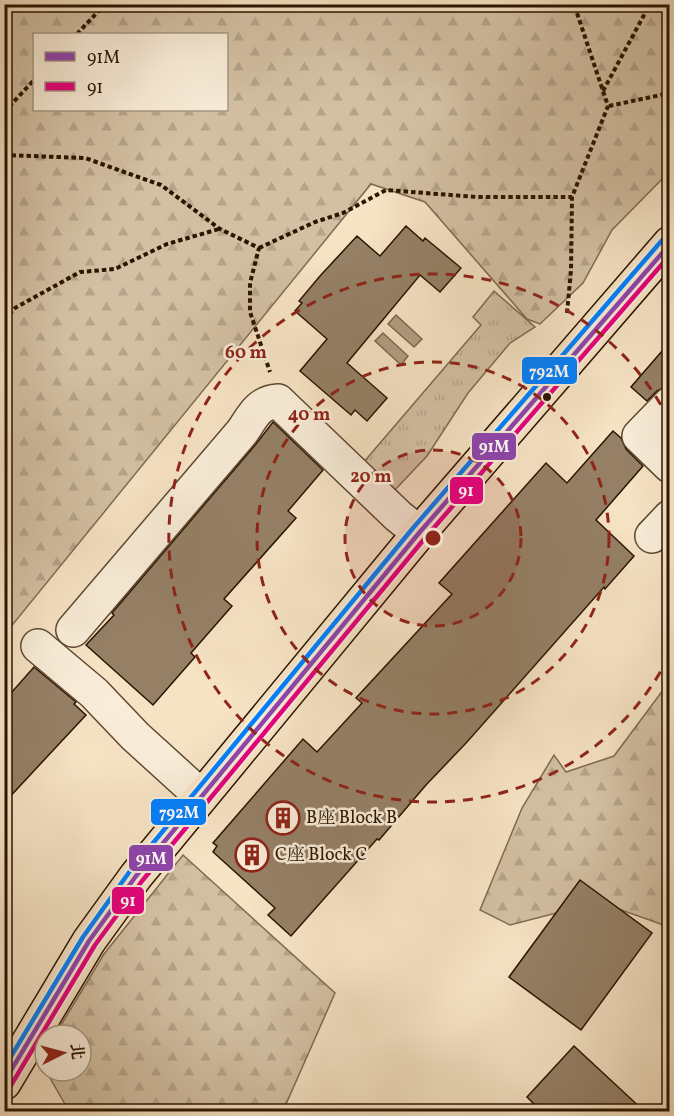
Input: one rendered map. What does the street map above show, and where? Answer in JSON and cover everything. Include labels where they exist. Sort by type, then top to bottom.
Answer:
[{"type":"main road","points":[[4,1083],[109,912],[136,876],[419,533],[669,243]]},
{"type":"lane","points":[[73,630],[260,408],[268,402],[278,401],[398,516],[419,533]]},
{"type":"lane","points":[[669,404],[639,436],[669,466]]},
{"type":"lane","points":[[38,646],[94,693],[135,736],[201,796]]},
{"type":"path","points":[[78,33],[105,4]]},
{"type":"path","points":[[566,316],[571,270],[572,197],[608,106],[574,4]]},
{"type":"path","points":[[603,92],[650,4]]},
{"type":"path","points":[[4,112],[33,81]]},
{"type":"path","points":[[608,106],[669,93]]},
{"type":"path","points":[[4,155],[85,158],[161,185],[220,229],[260,248]]},
{"type":"path","points":[[278,401],[266,355],[250,312],[250,283],[260,248],[315,222],[342,213],[386,190],[477,197],[572,197]]},
{"type":"path","points":[[4,320],[15,308],[80,272],[115,269],[167,244],[220,229]]},
{"type":"green space","points":[[5,4],[669,5],[669,172],[612,230],[583,283],[540,324],[527,319],[425,202],[371,184],[5,634]]},
{"type":"green space","points":[[494,291],[535,327],[510,343],[468,393],[427,456],[393,492],[363,463],[481,325],[473,317]]},
{"type":"green space","points":[[669,682],[669,927],[599,902],[510,925],[480,910],[522,808],[554,755],[566,772],[614,756]]},
{"type":"green space","points":[[183,855],[335,993],[283,1111],[75,1111],[66,1106],[53,1083],[93,1083],[93,1023],[62,1023],[104,954]]},
{"type":"shaded area","points":[[396,315],[422,339],[414,347],[388,324]]},
{"type":"shaded area","points":[[383,333],[408,356],[401,365],[375,341]]},
{"type":"building","points":[[406,226],[423,241],[425,238],[461,268],[440,292],[420,275],[347,363],[387,398],[367,421],[355,410],[351,415],[300,371],[327,339],[295,311],[302,303],[299,301],[357,236],[380,256]]},
{"type":"building","points":[[669,343],[669,386],[657,391],[647,401],[631,387]]},
{"type":"building","points":[[273,422],[323,470],[288,511],[296,518],[224,599],[232,606],[191,653],[195,657],[153,705],[86,645],[114,615],[112,613]]},
{"type":"building","points":[[613,431],[621,438],[626,449],[643,466],[596,520],[634,556],[291,936],[268,915],[275,908],[213,852],[217,846],[213,843],[303,739],[317,752],[362,703],[356,698],[452,594],[439,583],[546,463],[567,483]]},
{"type":"building","points":[[34,667],[76,702],[74,704],[86,715],[4,803],[4,701]]},
{"type":"building","points":[[580,880],[652,933],[581,1030],[509,977]]},
{"type":"building","points":[[574,1046],[645,1112],[542,1112],[527,1097]]},
{"type":"transit line","name":"792M","points":[[4,1068],[83,937],[130,871],[413,528],[664,238]]},
{"type":"transit line","name":"91M","points":[[4,1082],[89,941],[136,876],[419,533],[670,244]]},
{"type":"transit line","name":"91","points":[[10,1087],[95,945],[142,881],[425,538],[670,255]]},
{"type":"place","name":"B座 Block B","points":[[283,818]]},
{"type":"place","name":"C座 Block C","points":[[252,855]]}]
